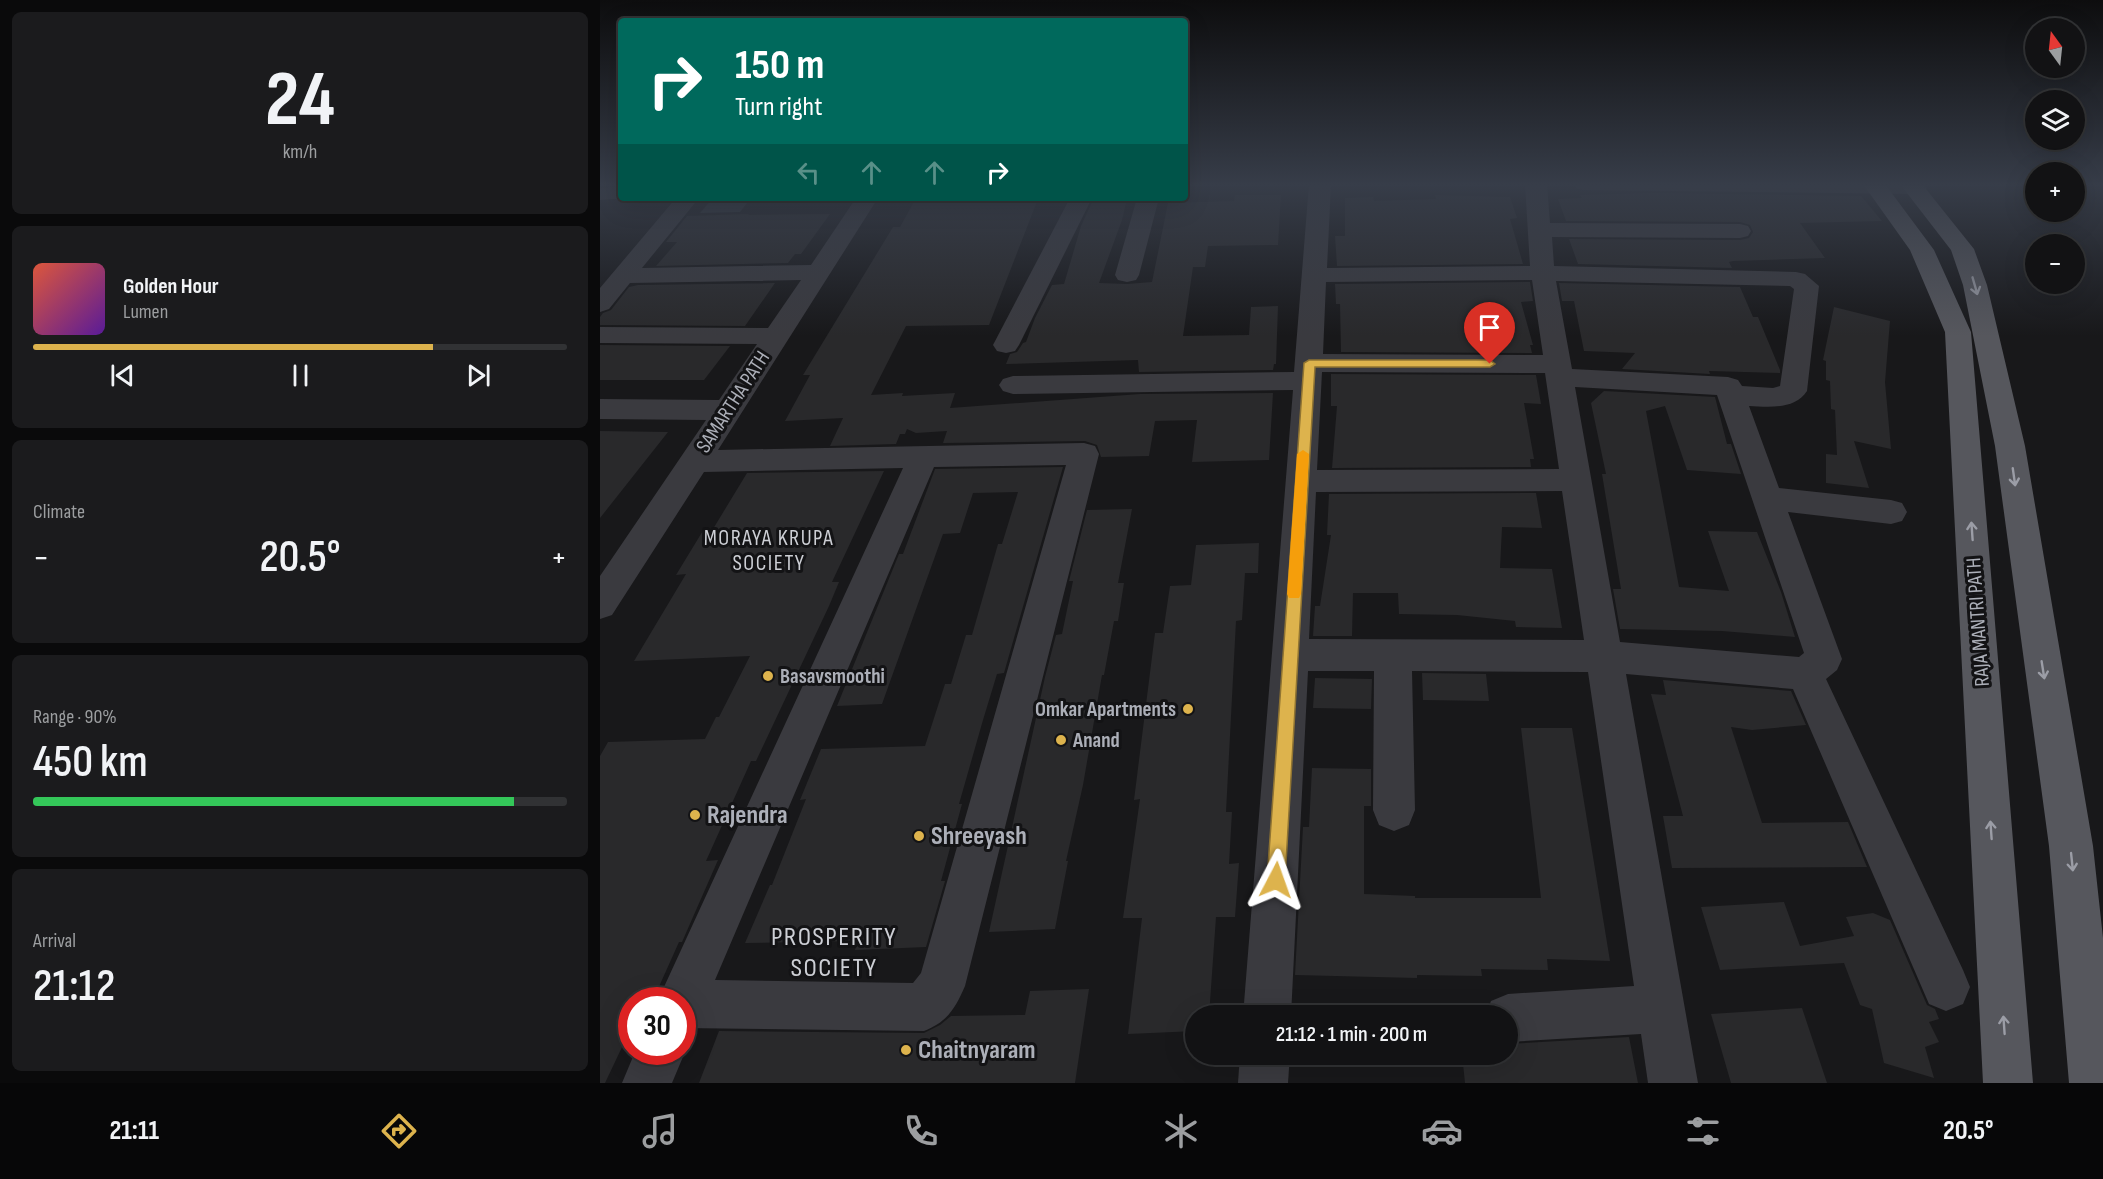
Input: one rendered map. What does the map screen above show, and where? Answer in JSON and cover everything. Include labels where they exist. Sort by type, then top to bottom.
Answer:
[{"type":"main road","name":"RAJA MANTRI PATH","points":[[1915,235],[1958,332],[2008,1083]]},
{"type":"main road","points":[[1947,235],[1962,249],[1972,276],[2010,446],[2071,846],[2094,1083]]},
{"type":"street","points":[[600,304],[658,235]]},
{"type":"street","name":"SAMARTHA PATH","points":[[604,595],[843,235]]},
{"type":"street","points":[[1005,345],[1062,235]]},
{"type":"street","points":[[1127,275],[1139,235]]},
{"type":"street","points":[[1268,1005],[1317,235]]},
{"type":"street","points":[[1540,235],[1543,273],[1673,1083]]},
{"type":"street","points":[[623,276],[819,272]]},
{"type":"street","points":[[1315,274],[1543,273],[1796,279],[1806,286],[1792,392],[1776,398],[1731,395]]},
{"type":"street","points":[[600,335],[777,336]]},
{"type":"street","points":[[1013,385],[1308,372],[1559,375],[1560,377],[1728,386],[1824,659],[1805,674],[1604,656],[1290,656]]},
{"type":"street","points":[[601,410],[728,410]]},
{"type":"street","points":[[694,461],[1084,454],[941,986],[924,1007],[696,1003]]},
{"type":"street","points":[[689,987],[923,457]]},
{"type":"street","points":[[1301,481],[1576,480]]},
{"type":"street","points":[[1767,498],[1891,512]]},
{"type":"street","points":[[1394,656],[1394,810]]},
{"type":"street","points":[[1805,674],[1946,987]]},
{"type":"street","points":[[1518,1017],[1661,1009]]},
{"type":"street","points":[[646,1083],[654,1065]]},
{"type":"street","points":[[1263,1083],[1264,1065]]},
{"type":"building","points":[[672,235],[815,235],[801,254],[795,254],[788,263],[656,266],[677,242],[666,242]]},
{"type":"building","points":[[888,235],[1024,235],[989,325],[906,326],[871,395],[955,393],[950,408],[1140,394],[1273,393],[1269,460],[1192,462],[1197,420],[1155,421],[1149,456],[1101,457],[1097,445],[1085,441],[943,443],[947,431],[916,433],[907,429],[905,434],[900,434],[896,444],[830,446],[843,418],[785,421],[810,375],[803,375]]},
{"type":"building","points":[[1078,235],[1117,235],[1099,283],[1152,282],[1162,235],[1279,235],[1278,245],[1208,246],[1205,267],[1193,267],[1183,336],[1249,335],[1251,307],[1278,306],[1276,364],[1273,370],[1139,372],[1138,360],[1006,364],[1010,354],[1017,352],[1026,342],[1052,285],[1064,284]]},
{"type":"building","points":[[1514,235],[1523,264],[1337,266],[1335,236]]},
{"type":"building","points":[[1751,235],[1808,235],[1825,258],[1733,261],[1729,262],[1732,268],[1578,264],[1569,239],[1740,240],[1749,238]]},
{"type":"building","points":[[1530,282],[1533,301],[1521,302],[1533,345],[1530,345],[1532,353],[1341,352],[1340,304],[1336,304],[1335,284]]},
{"type":"building","points":[[775,283],[745,326],[600,325],[600,317],[603,313],[611,310],[629,287]]},
{"type":"building","points":[[1559,283],[1740,287],[1753,317],[1758,317],[1780,373],[1709,371],[1710,374],[1622,369],[1635,353],[1584,351],[1574,301],[1562,301]]},
{"type":"building","points":[[1834,307],[1890,321],[1885,382],[1891,449],[1854,441],[1869,488],[1826,483],[1826,454],[1837,455],[1835,410],[1831,409],[1830,381],[1826,380],[1826,361],[1823,360]]},
{"type":"building","points":[[600,345],[730,346],[704,380],[600,380]]},
{"type":"building","points":[[1331,374],[1536,375],[1541,404],[1524,403],[1534,459],[1530,459],[1531,467],[1332,468],[1337,406],[1331,406]]},
{"type":"building","points":[[1604,391],[1715,397],[1727,444],[1731,444],[1741,474],[1687,470],[1665,406],[1646,411],[1679,587],[1729,591],[1708,531],[1757,532],[1781,592],[1795,637],[1722,631],[1620,629],[1613,589],[1621,589],[1602,474],[1606,474],[1591,403]]},
{"type":"building","points":[[600,431],[668,432],[600,518]]},
{"type":"building","points":[[1063,467],[1004,673],[997,674],[959,804],[962,804],[941,881],[945,881],[926,947],[855,950],[858,941],[745,943],[770,885],[772,885],[806,799],[800,800],[821,749],[925,746],[945,684],[951,684],[966,635],[972,635],[998,544],[1002,544],[1018,492],[973,493],[960,533],[943,534],[882,704],[837,706],[899,554],[903,554],[935,469]]},
{"type":"building","points":[[884,471],[832,582],[839,582],[829,606],[756,761],[751,761],[706,861],[718,860],[682,942],[679,942],[659,987],[618,987],[618,1056],[605,1083],[600,1083],[600,756],[608,742],[705,739],[716,717],[719,717],[750,656],[634,661],[686,574],[676,575],[704,529],[713,529],[747,473]]},
{"type":"building","points":[[1536,493],[1542,528],[1502,527],[1500,568],[1552,569],[1562,628],[1516,627],[1515,621],[1457,615],[1399,614],[1398,593],[1353,593],[1352,636],[1313,636],[1315,606],[1320,606],[1331,535],[1327,535],[1329,494]]},
{"type":"building","points":[[1132,509],[1118,583],[1124,583],[1118,621],[1114,621],[1104,675],[1102,675],[1055,929],[989,932],[1045,677],[1056,635],[1062,634],[1073,581],[1069,581],[1087,510]]},
{"type":"building","points":[[1259,543],[1258,573],[1245,573],[1242,620],[1236,621],[1226,812],[1232,812],[1229,864],[1239,863],[1235,917],[1216,917],[1210,1005],[1185,1005],[1185,1031],[1128,1034],[1142,918],[1123,918],[1140,799],[1134,800],[1155,633],[1163,633],[1170,586],[1191,585],[1196,545]]},
{"type":"building","points":[[1422,673],[1486,674],[1489,701],[1423,700]]},
{"type":"building","points":[[1315,678],[1372,679],[1371,709],[1313,708]]},
{"type":"building","points":[[1663,680],[1791,691],[1806,725],[1752,730],[1731,727],[1762,823],[1848,822],[1867,867],[1672,868],[1663,816],[1683,816],[1651,694],[1666,695]]},
{"type":"building","points":[[1521,728],[1572,728],[1610,961],[1547,959],[1548,970],[1481,969],[1482,976],[1417,975],[1417,978],[1295,975],[1303,827],[1309,827],[1312,768],[1371,769],[1371,806],[1364,806],[1364,894],[1415,896],[1415,898],[1541,898]]},
{"type":"building","points":[[1784,902],[1800,946],[1854,936],[1846,917],[1873,913],[1890,920],[1927,1005],[1935,1009],[1939,1019],[1929,1022],[1939,1042],[1925,1047],[1934,1078],[1884,1063],[1872,1009],[1860,1005],[1844,963],[1720,970],[1701,907]]},
{"type":"building","points":[[1089,989],[1075,1083],[699,1083],[719,1031],[924,1033],[951,1016],[1025,1015],[1030,991]]},
{"type":"building","points":[[1802,1008],[1827,1083],[1731,1083],[1711,1014]]},
{"type":"building","points":[[1629,1037],[1638,1083],[1465,1083],[1463,1065],[1518,1065],[1518,1043]]},
{"type":"slow traffic","points":[[1294,594],[1303,454]]},
{"type":"place","name":"Basavsmoothi","points":[[768,676]]},
{"type":"place","name":"Omkar Apartments","points":[[1188,709]]},
{"type":"place","name":"Anand","points":[[1061,740]]},
{"type":"place","name":"Rajendra","points":[[695,815]]},
{"type":"place","name":"Shreeyash","points":[[919,836]]},
{"type":"place","name":"Chaitnyaram","points":[[906,1050]]},
{"type":"district","name":"MORAYA KRUPA SOCIETY","points":[[769,550]]},
{"type":"district","name":"PROSPERITY SOCIETY","points":[[834,952]]},
{"type":"route","points":[[1276,880],[1309,363],[1490,364]]}]
